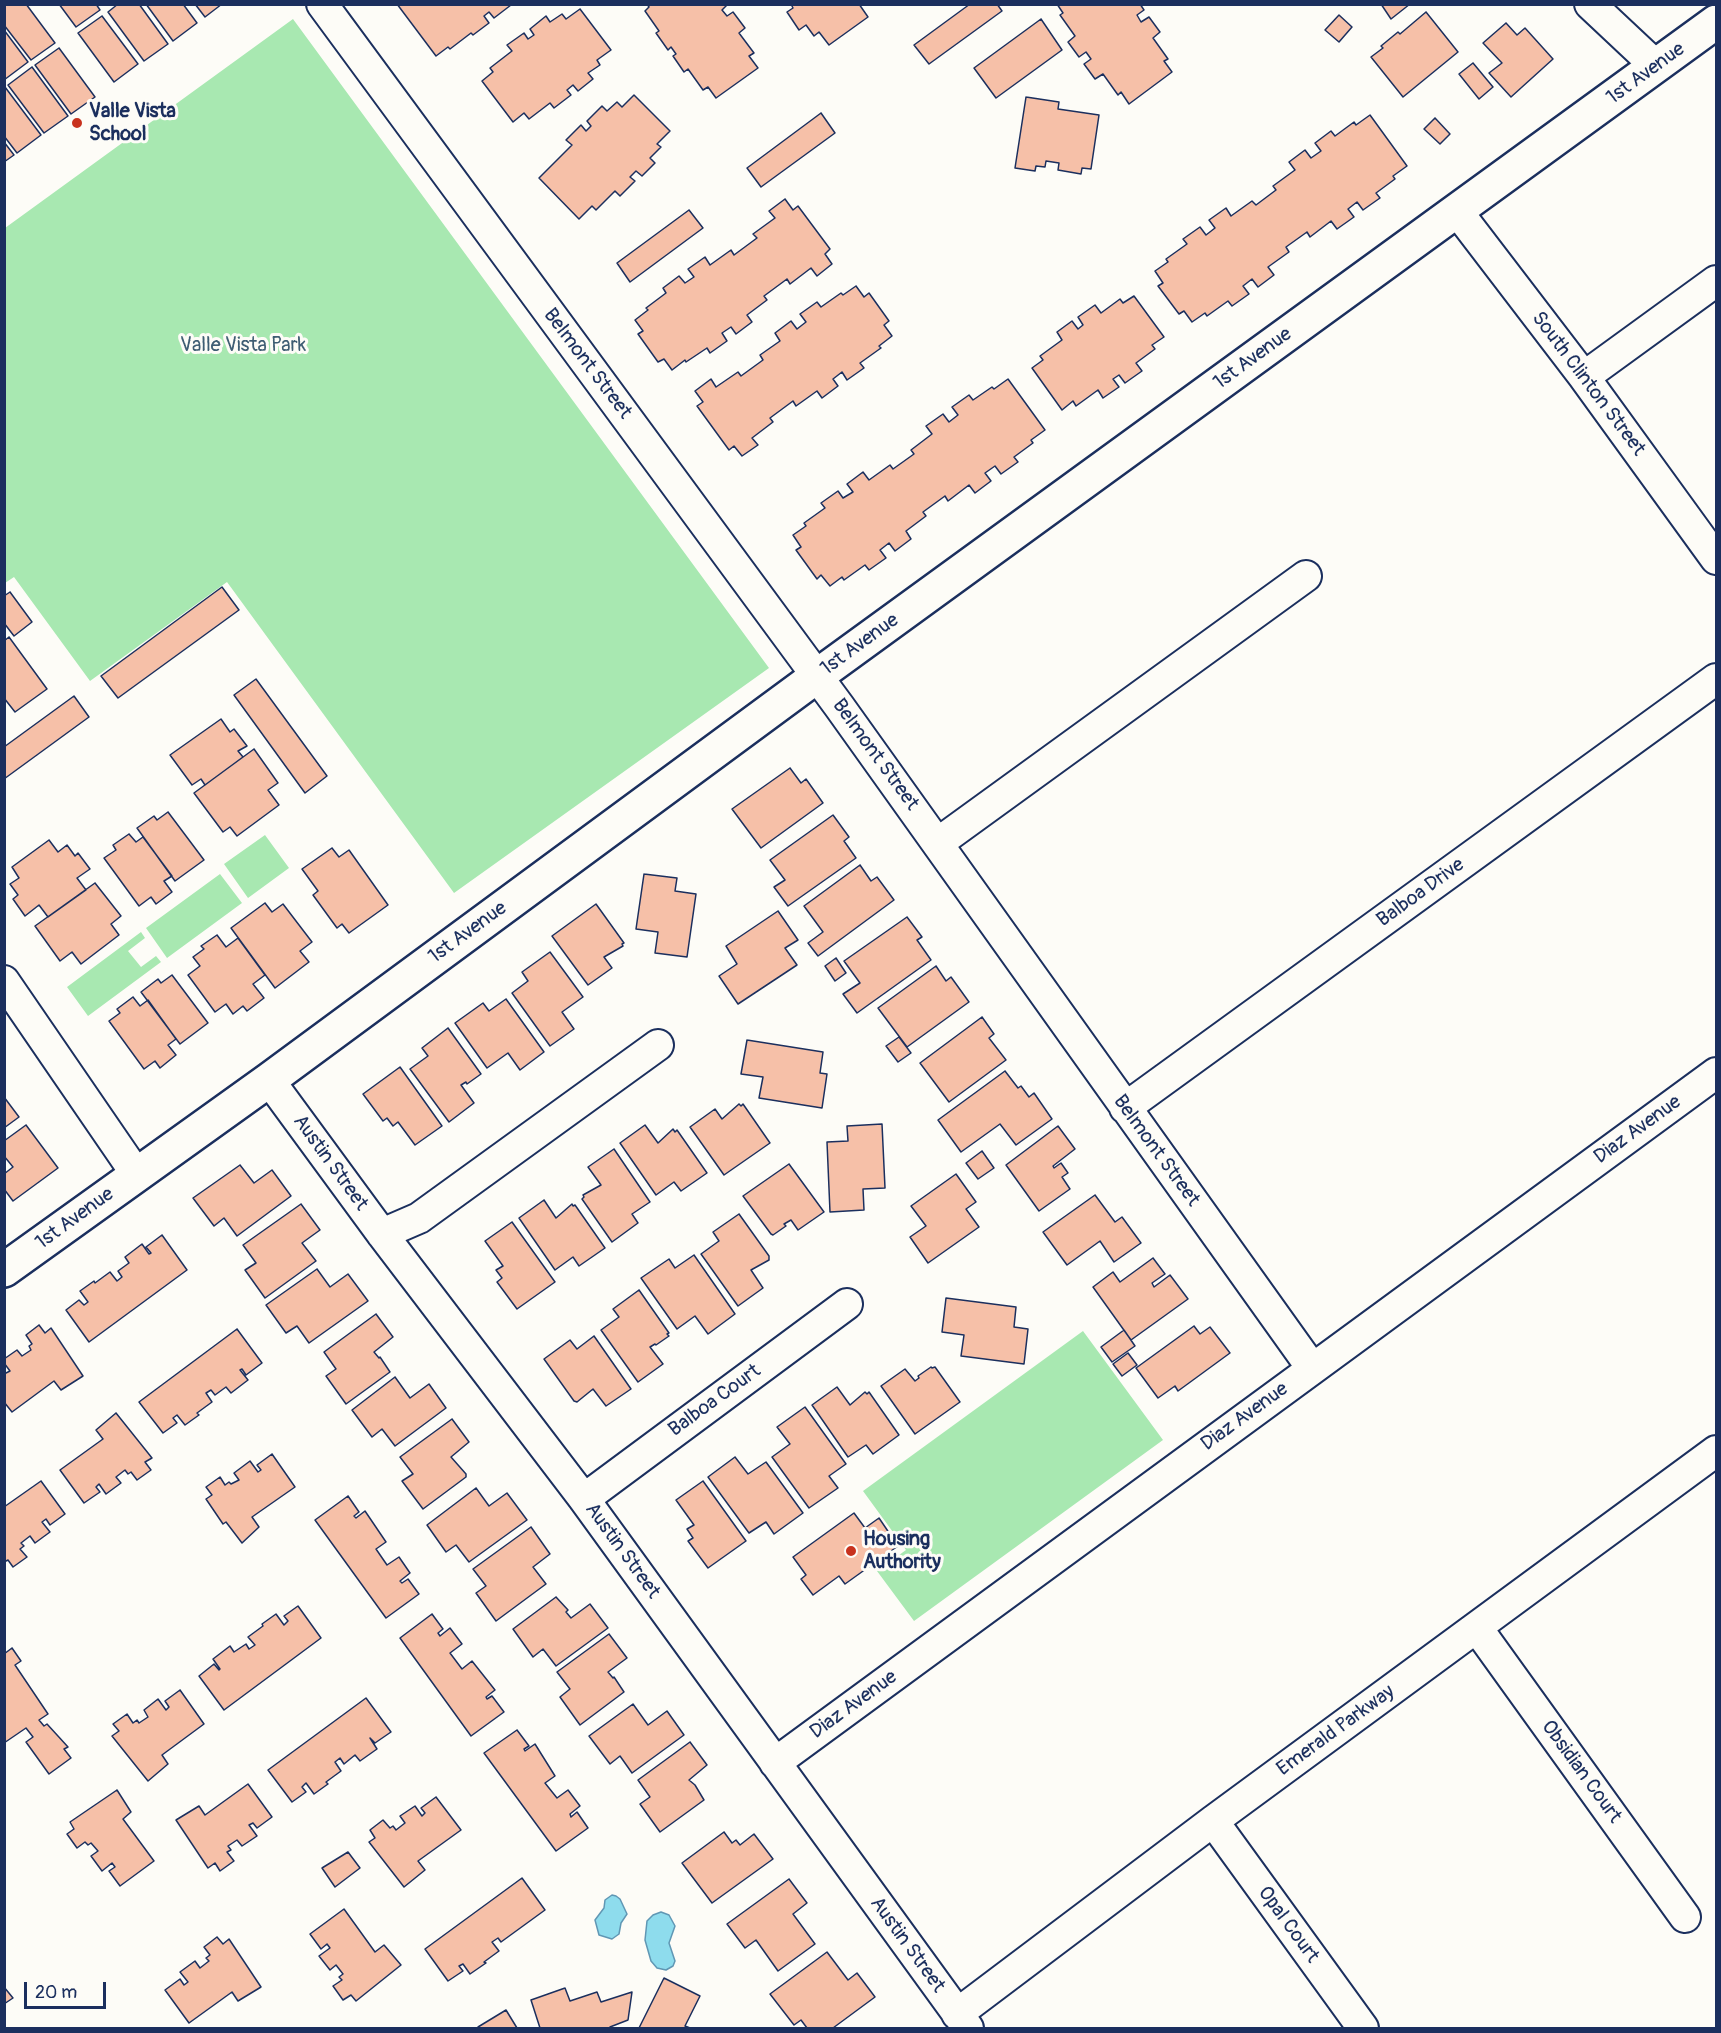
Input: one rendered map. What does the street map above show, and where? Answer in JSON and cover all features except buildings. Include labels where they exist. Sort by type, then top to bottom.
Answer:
[{"type":"street","name":"Belmont Street","points":[[322,4],[817,676],[1312,1368]]},
{"type":"street","points":[[1590,4],[1656,66]]},
{"type":"street","name":"1st Avenue","points":[[4,1270],[269,1080],[817,676],[1716,22]]},
{"type":"street","name":"South Clinton Street","points":[[1457,211],[1584,377],[1716,559]]},
{"type":"street","points":[[1584,377],[1716,281]]},
{"type":"street","points":[[938,843],[1306,576]]},
{"type":"street","name":"Balboa Drive","points":[[1125,1108],[1716,679]]},
{"type":"street","points":[[4,981],[137,1175]]},
{"type":"street","points":[[382,1234],[419,1218],[658,1045]]},
{"type":"street","name":"Diaz Avenue","points":[[775,1763],[1716,1073]]},
{"type":"street","name":"Austin Street","points":[[269,1080],[382,1234],[585,1499],[963,2021]]},
{"type":"street","name":"Balboa Court","points":[[585,1499],[847,1304]]},
{"type":"street","name":"Emerald Parkway","points":[[963,2021],[1213,1821],[1716,1451]]},
{"type":"street","name":"Obsidian Court","points":[[1477,1628],[1685,1917]]},
{"type":"street","name":"Opal Court","points":[[1213,1821],[1363,2028]]},
{"type":"green space","name":"Valle Vista Park","points":[[293,19],[769,668],[454,893],[227,582],[90,681],[14,577],[5,583],[5,228]]},
{"type":"green space","points":[[265,835],[289,868],[248,898],[224,864]]},
{"type":"green space","points":[[220,874],[242,903],[167,958],[146,928]]},
{"type":"green space","points":[[141,932],[145,938],[128,951],[141,967],[156,956],[161,962],[88,1016],[67,987]]},
{"type":"green space","points":[[1083,1331],[1163,1440],[914,1621],[877,1571],[906,1550],[863,1491]]},
{"type":"water","points":[[612,1895],[620,1899],[627,1914],[621,1923],[619,1934],[612,1939],[599,1935],[595,1920],[604,1908],[605,1900]]},
{"type":"water","points":[[661,1912],[669,1915],[675,1926],[669,1943],[675,1961],[673,1966],[666,1970],[657,1968],[651,1961],[645,1940],[647,1921],[653,1915]]},
{"type":"place","name":"Valle Vista School","points":[[77,123]]},
{"type":"place","name":"Housing Authority","points":[[851,1551]]}]
